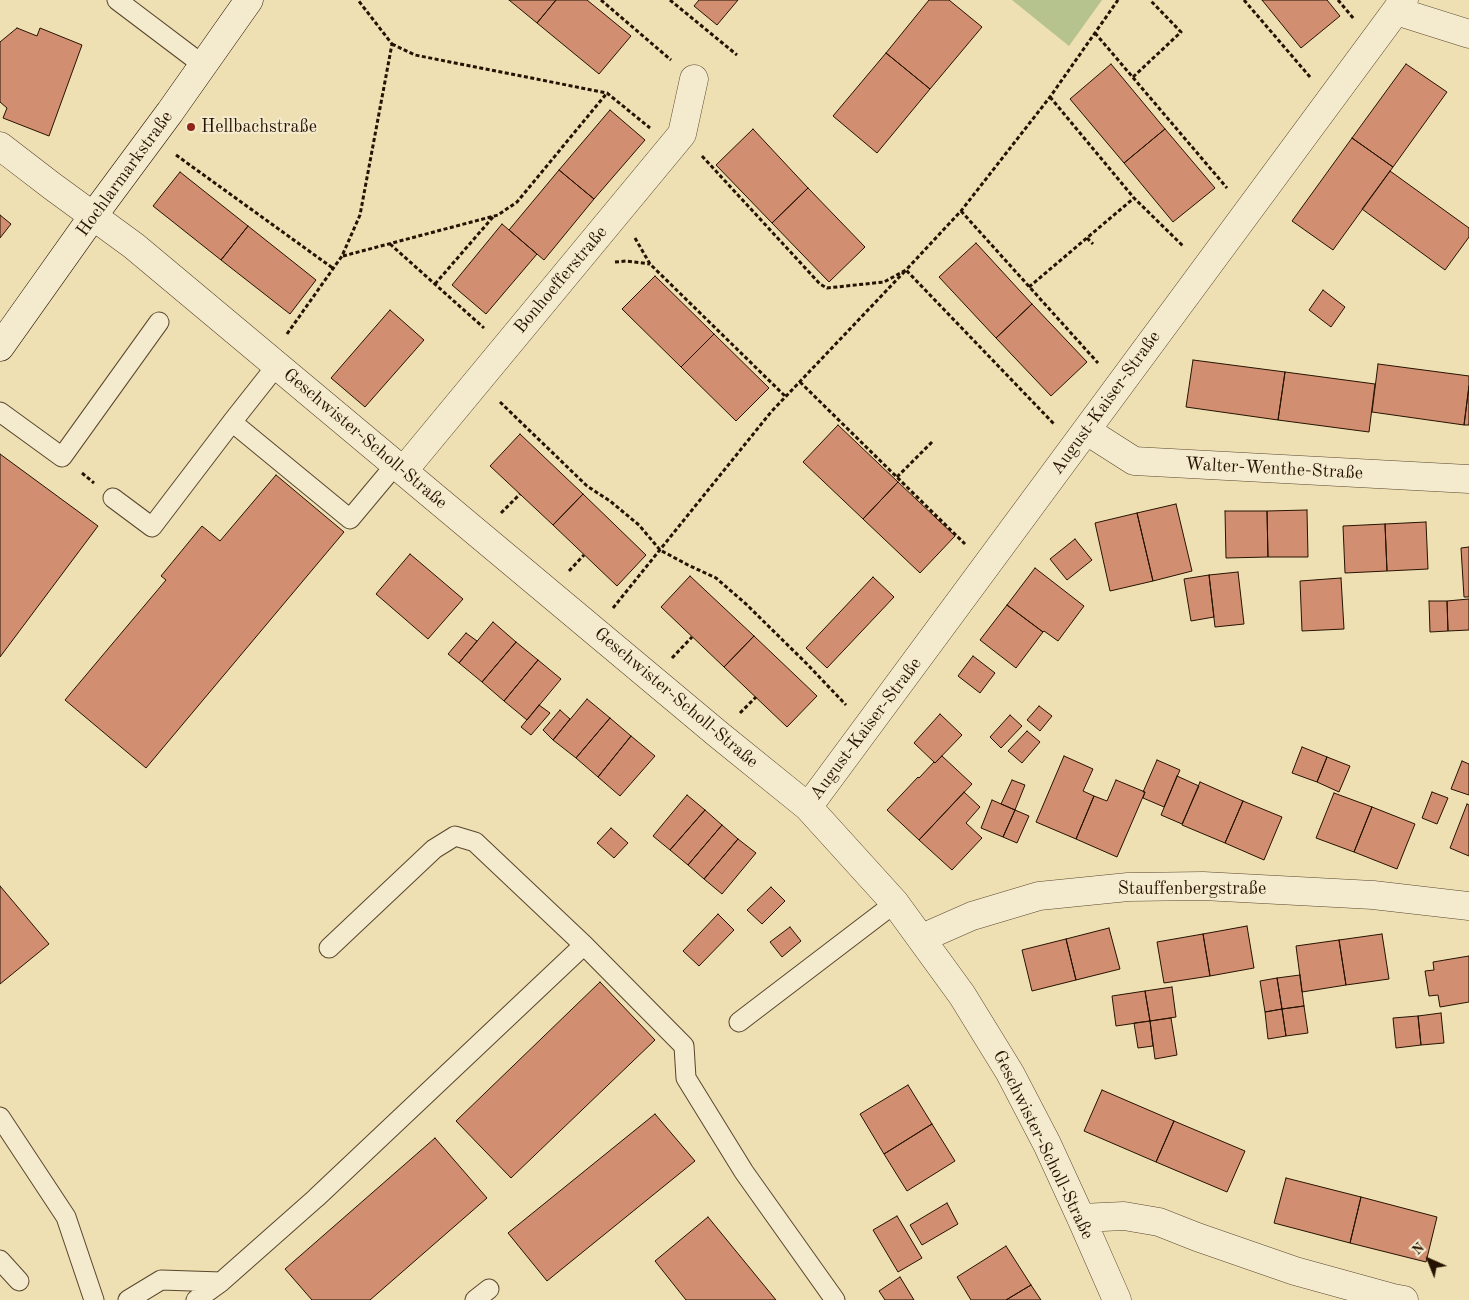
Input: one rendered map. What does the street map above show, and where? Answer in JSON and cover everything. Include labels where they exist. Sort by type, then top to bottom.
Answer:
[{"type":"street","name":"Hochlarmarkstraße","points":[[0,347],[249,0]]},
{"type":"street","name":"August-Kaiser-Straße","points":[[808,807],[1400,5]]},
{"type":"street","points":[[1400,5],[1469,34]]},
{"type":"street","name":"Bonhoefferstraße","points":[[400,467],[478,381],[676,140],[694,79]]},
{"type":"street","points":[[0,146],[93,216]]},
{"type":"street","name":"Geschwister-Scholl-Straße","points":[[93,216],[134,246],[596,630],[719,735],[808,807],[895,903],[962,995],[1010,1072],[1047,1144],[1116,1300]]},
{"type":"street","name":"Walter-Wenthe-Straße","points":[[1081,438],[1134,461],[1469,479]]},
{"type":"street","name":"Stauffenbergstraße","points":[[922,938],[972,916],[1039,896],[1128,887],[1203,886],[1372,895],[1469,906]]},
{"type":"street","points":[[1081,1218],[1124,1216],[1159,1222],[1196,1238],[1295,1271],[1404,1300]]},
{"type":"lane","points":[[117,0],[203,66]]},
{"type":"lane","points":[[0,412],[62,457],[159,322]]},
{"type":"lane","points":[[113,498],[152,527],[232,422],[273,362]]},
{"type":"lane","points":[[232,422],[350,519],[400,467]]},
{"type":"lane","points":[[329,948],[434,849],[455,836],[475,842],[584,946],[684,1046],[686,1078],[744,1172],[835,1300]]},
{"type":"lane","points":[[739,1022],[895,903]]},
{"type":"lane","points":[[196,1300],[221,1282],[316,1198],[584,946]]},
{"type":"lane","points":[[0,1117],[66,1217],[94,1300]]},
{"type":"lane","points":[[0,1260],[19,1281]]},
{"type":"lane","points":[[128,1300],[161,1280],[221,1282]]},
{"type":"path","points":[[358,0],[392,44],[414,55],[607,93],[676,140],[820,284],[827,288],[884,282],[906,270]]},
{"type":"path","points":[[601,0],[694,79]]},
{"type":"path","points":[[670,0],[737,56]]},
{"type":"path","points":[[1133,77],[1181,32],[1150,0]]},
{"type":"path","points":[[1244,0],[1330,101]]},
{"type":"path","points":[[596,630],[771,412],[961,211],[1050,97],[1116,1]]},
{"type":"path","points":[[1095,33],[1248,212]]},
{"type":"path","points":[[273,362],[342,256],[360,215],[392,44]]},
{"type":"path","points":[[342,256],[498,215],[517,202],[607,93]]},
{"type":"path","points":[[1050,97],[1134,198],[1206,269]]},
{"type":"path","points":[[151,137],[334,269]]},
{"type":"path","points":[[1029,287],[1134,198]]},
{"type":"path","points":[[961,211],[1118,386]]},
{"type":"path","points":[[435,284],[494,216]]},
{"type":"path","points":[[613,217],[637,240],[650,264],[786,397]]},
{"type":"path","points":[[1088,238],[1093,244]]},
{"type":"path","points":[[389,244],[505,348]]},
{"type":"path","points":[[906,270],[1081,438]]},
{"type":"path","points":[[478,381],[586,486],[610,501],[639,525],[660,550],[716,578],[746,604],[807,664],[867,728]]},
{"type":"path","points":[[800,382],[987,565]]},
{"type":"path","points":[[896,477],[932,442]]},
{"type":"path","points":[[62,457],[113,498]]},
{"type":"green space","points":[[1012,0],[1102,0],[1069,46]]},
{"type":"building","points":[[509,0],[556,0],[537,23]]},
{"type":"building","points":[[556,0],[587,0],[631,36],[599,74],[537,23]]},
{"type":"building","points":[[699,0],[738,0],[717,25],[694,6]]},
{"type":"building","points":[[929,0],[949,0],[982,27],[930,89],[886,53]]},
{"type":"building","points":[[1262,0],[1327,0],[1340,16],[1301,48]]},
{"type":"building","points":[[17,28],[37,36],[40,28],[82,45],[49,136],[3,118],[7,108],[0,102],[0,42]]},
{"type":"building","points":[[886,53],[930,89],[877,153],[833,116]]},
{"type":"building","points":[[1111,64],[1165,129],[1124,163],[1070,99]]},
{"type":"building","points":[[1406,64],[1447,92],[1393,167],[1352,138]]},
{"type":"building","points":[[610,110],[645,140],[594,199],[559,170]]},
{"type":"building","points":[[753,129],[808,188],[772,223],[716,165]]},
{"type":"building","points":[[1165,129],[1215,188],[1173,222],[1124,163]]},
{"type":"building","points":[[1352,138],[1393,167],[1333,250],[1292,221]]},
{"type":"building","points":[[559,170],[594,199],[544,260],[509,230]]},
{"type":"building","points":[[1390,171],[1469,228],[1469,237],[1445,270],[1362,209]]},
{"type":"building","points":[[180,172],[248,226],[221,260],[153,206]]},
{"type":"building","points":[[808,188],[865,247],[829,282],[772,223]]},
{"type":"building","points":[[0,215],[11,224],[0,238]]},
{"type":"building","points":[[502,224],[537,254],[486,314],[452,285]]},
{"type":"building","points":[[248,226],[316,280],[290,314],[221,260]]},
{"type":"building","points":[[976,243],[1032,304],[996,338],[939,277]]},
{"type":"building","points":[[655,276],[714,334],[681,367],[622,309]]},
{"type":"building","points":[[1323,290],[1345,307],[1331,327],[1309,310]]},
{"type":"building","points":[[1032,304],[1087,362],[1051,396],[996,338]]},
{"type":"building","points":[[390,310],[424,340],[365,407],[331,378]]},
{"type":"building","points":[[714,334],[769,388],[736,421],[681,367]]},
{"type":"building","points":[[1193,360],[1285,372],[1278,420],[1186,407]]},
{"type":"building","points":[[1378,364],[1469,376],[1464,425],[1372,412]]},
{"type":"building","points":[[1285,372],[1375,384],[1369,432],[1278,420]]},
{"type":"building","points":[[1469,386],[1469,425],[1464,425]]},
{"type":"building","points":[[838,425],[898,482],[863,519],[803,462]]},
{"type":"building","points":[[520,434],[583,494],[553,525],[490,466]]},
{"type":"building","points":[[0,454],[98,526],[0,657]]},
{"type":"building","points":[[276,475],[344,532],[146,768],[65,700],[166,580],[161,576],[202,526],[220,541]]},
{"type":"building","points":[[898,482],[955,536],[920,573],[863,519]]},
{"type":"building","points":[[583,494],[646,555],[617,586],[553,525]]},
{"type":"building","points":[[1176,504],[1192,571],[1153,581],[1137,513]]},
{"type":"building","points":[[1307,510],[1308,557],[1268,557],[1267,511]]},
{"type":"building","points":[[1225,511],[1267,511],[1268,557],[1226,558]]},
{"type":"building","points":[[1137,513],[1153,581],[1110,591],[1095,523]]},
{"type":"building","points":[[1426,522],[1428,569],[1387,571],[1385,524]]},
{"type":"building","points":[[1385,524],[1387,571],[1345,573],[1343,526]]},
{"type":"building","points":[[1075,539],[1092,560],[1067,580],[1050,559]]},
{"type":"building","points":[[1469,547],[1469,597],[1464,597],[1461,548]]},
{"type":"building","points":[[410,554],[463,599],[428,639],[376,594]]},
{"type":"building","points":[[1035,568],[1084,606],[1058,641],[1007,605]]},
{"type":"building","points":[[1238,572],[1244,624],[1215,627],[1209,575]]},
{"type":"building","points":[[1209,575],[1214,617],[1191,621],[1184,579]]},
{"type":"building","points":[[690,576],[754,636],[724,667],[661,607]]},
{"type":"building","points":[[873,577],[894,597],[827,668],[806,648]]},
{"type":"building","points":[[1341,578],[1344,629],[1302,631],[1300,581]]},
{"type":"building","points":[[1469,599],[1469,630],[1448,631],[1447,601]]},
{"type":"building","points":[[1429,601],[1447,601],[1448,631],[1430,632]]},
{"type":"building","points":[[1007,605],[1043,632],[1016,668],[980,640]]},
{"type":"building","points":[[493,622],[516,642],[482,682],[459,663]]},
{"type":"building","points":[[466,633],[477,641],[459,663],[448,654]]},
{"type":"building","points":[[754,636],[817,696],[787,727],[724,667]]},
{"type":"building","points":[[516,642],[538,660],[504,701],[482,682]]},
{"type":"building","points":[[973,656],[995,673],[980,693],[958,676]]},
{"type":"building","points":[[538,660],[561,679],[527,720],[504,701]]},
{"type":"building","points":[[587,699],[610,718],[576,758],[553,740]]},
{"type":"building","points":[[539,705],[550,713],[531,735],[521,727]]},
{"type":"building","points":[[1039,706],[1052,716],[1040,731],[1027,720]]},
{"type":"building","points":[[560,710],[570,719],[553,740],[543,730]]},
{"type":"building","points":[[940,714],[962,735],[935,763],[914,743]]},
{"type":"building","points":[[1010,715],[1022,726],[1001,748],[990,737]]},
{"type":"building","points":[[610,718],[631,736],[598,777],[576,758]]},
{"type":"building","points":[[1027,731],[1040,742],[1022,763],[1008,751]]},
{"type":"building","points":[[631,736],[655,756],[620,796],[598,777]]},
{"type":"building","points":[[1302,747],[1327,757],[1317,782],[1292,773]]},
{"type":"building","points":[[942,756],[972,784],[919,840],[887,810],[918,777]]},
{"type":"building","points":[[1064,756],[1093,769],[1083,791],[1094,796],[1076,839],[1036,822]]},
{"type":"building","points":[[1327,757],[1350,766],[1339,792],[1317,782]]},
{"type":"building","points":[[1157,760],[1180,770],[1164,807],[1143,798],[1145,792],[1143,792]]},
{"type":"building","points":[[1462,761],[1469,764],[1469,795],[1451,789]]},
{"type":"building","points":[[1177,776],[1199,786],[1182,824],[1161,815]]},
{"type":"building","points":[[1012,780],[1025,785],[1015,810],[1001,804]]},
{"type":"building","points":[[1116,780],[1145,792],[1117,857],[1076,839],[1094,796],[1107,801]]},
{"type":"building","points":[[1200,782],[1243,801],[1225,843],[1182,825]]},
{"type":"building","points":[[964,792],[980,807],[966,823],[982,838],[952,870],[919,840]]},
{"type":"building","points":[[1432,792],[1448,798],[1437,824],[1422,818]]},
{"type":"building","points":[[1334,793],[1372,807],[1354,852],[1316,838]]},
{"type":"building","points":[[687,795],[705,810],[670,850],[653,836]]},
{"type":"building","points":[[992,800],[1015,810],[1003,837],[981,828]]},
{"type":"building","points":[[1243,801],[1282,817],[1264,860],[1225,843]]},
{"type":"building","points":[[1467,804],[1469,805],[1469,856],[1450,848]]},
{"type":"building","points":[[1372,807],[1415,824],[1397,869],[1354,852]]},
{"type":"building","points":[[705,810],[722,825],[688,865],[670,850]]},
{"type":"building","points":[[1015,810],[1029,816],[1017,843],[1003,837]]},
{"type":"building","points":[[722,825],[738,839],[704,879],[688,865]]},
{"type":"building","points":[[611,828],[628,843],[614,858],[597,843]]},
{"type":"building","points":[[738,839],[756,853],[722,894],[704,879]]},
{"type":"building","points":[[0,886],[49,944],[0,984]]},
{"type":"building","points":[[771,887],[785,901],[762,924],[747,910]]},
{"type":"building","points":[[718,914],[734,930],[699,966],[683,951]]},
{"type":"building","points":[[1247,926],[1254,968],[1210,976],[1203,934]]},
{"type":"building","points":[[790,927],[801,941],[782,957],[770,942]]},
{"type":"building","points":[[1109,928],[1120,969],[1076,980],[1066,939]]},
{"type":"building","points":[[1203,934],[1210,976],[1164,983],[1157,942]]},
{"type":"building","points":[[1382,934],[1389,979],[1346,985],[1339,940]]},
{"type":"building","points":[[1066,939],[1076,980],[1032,991],[1022,950]]},
{"type":"building","points":[[1339,940],[1346,985],[1302,992],[1296,946]]},
{"type":"building","points":[[1469,956],[1469,1002],[1440,1007],[1438,995],[1429,996],[1425,971],[1434,970],[1433,962]]},
{"type":"building","points":[[1300,975],[1304,1006],[1282,1009],[1277,978]]},
{"type":"building","points":[[1277,978],[1282,1009],[1265,1012],[1260,981]]},
{"type":"building","points":[[600,982],[655,1040],[511,1178],[456,1121]]},
{"type":"building","points":[[1172,987],[1176,1017],[1150,1021],[1145,991]]},
{"type":"building","points":[[1145,991],[1150,1021],[1116,1026],[1112,996]]},
{"type":"building","points":[[1304,1006],[1308,1033],[1286,1036],[1282,1009]]},
{"type":"building","points":[[1282,1009],[1286,1036],[1268,1039],[1265,1012]]},
{"type":"building","points":[[1441,1013],[1444,1043],[1421,1045],[1418,1016]]},
{"type":"building","points":[[1418,1016],[1421,1045],[1396,1048],[1393,1018]]},
{"type":"building","points":[[1171,1018],[1177,1055],[1155,1059],[1150,1021]]},
{"type":"building","points":[[1150,1021],[1153,1046],[1138,1048],[1134,1023]]},
{"type":"building","points":[[908,1085],[932,1124],[884,1154],[860,1114]]},
{"type":"building","points":[[1102,1090],[1174,1121],[1156,1162],[1084,1131]]},
{"type":"building","points":[[655,1114],[695,1161],[547,1281],[508,1233]]},
{"type":"building","points":[[1174,1121],[1245,1151],[1227,1192],[1156,1162]]},
{"type":"building","points":[[932,1124],[955,1161],[907,1191],[884,1154]]},
{"type":"building","points":[[435,1138],[487,1198],[370,1300],[312,1300],[285,1269]]},
{"type":"building","points":[[1286,1178],[1361,1197],[1350,1243],[1274,1223]]},
{"type":"building","points":[[1361,1197],[1437,1217],[1426,1262],[1350,1243]]},
{"type":"building","points":[[947,1203],[958,1224],[922,1245],[910,1225]]},
{"type":"building","points":[[897,1216],[922,1258],[898,1272],[873,1230]]},
{"type":"building","points":[[708,1217],[776,1300],[686,1300],[655,1261]]},
{"type":"building","points":[[1006,1246],[1031,1285],[1006,1300],[971,1300],[957,1277]]},
{"type":"building","points":[[900,1277],[914,1300],[885,1300],[879,1291]]},
{"type":"building","points":[[1031,1285],[1041,1300],[1006,1300]]},
{"type":"place","name":"Hellbachstraße","points":[[191,127]]}]
